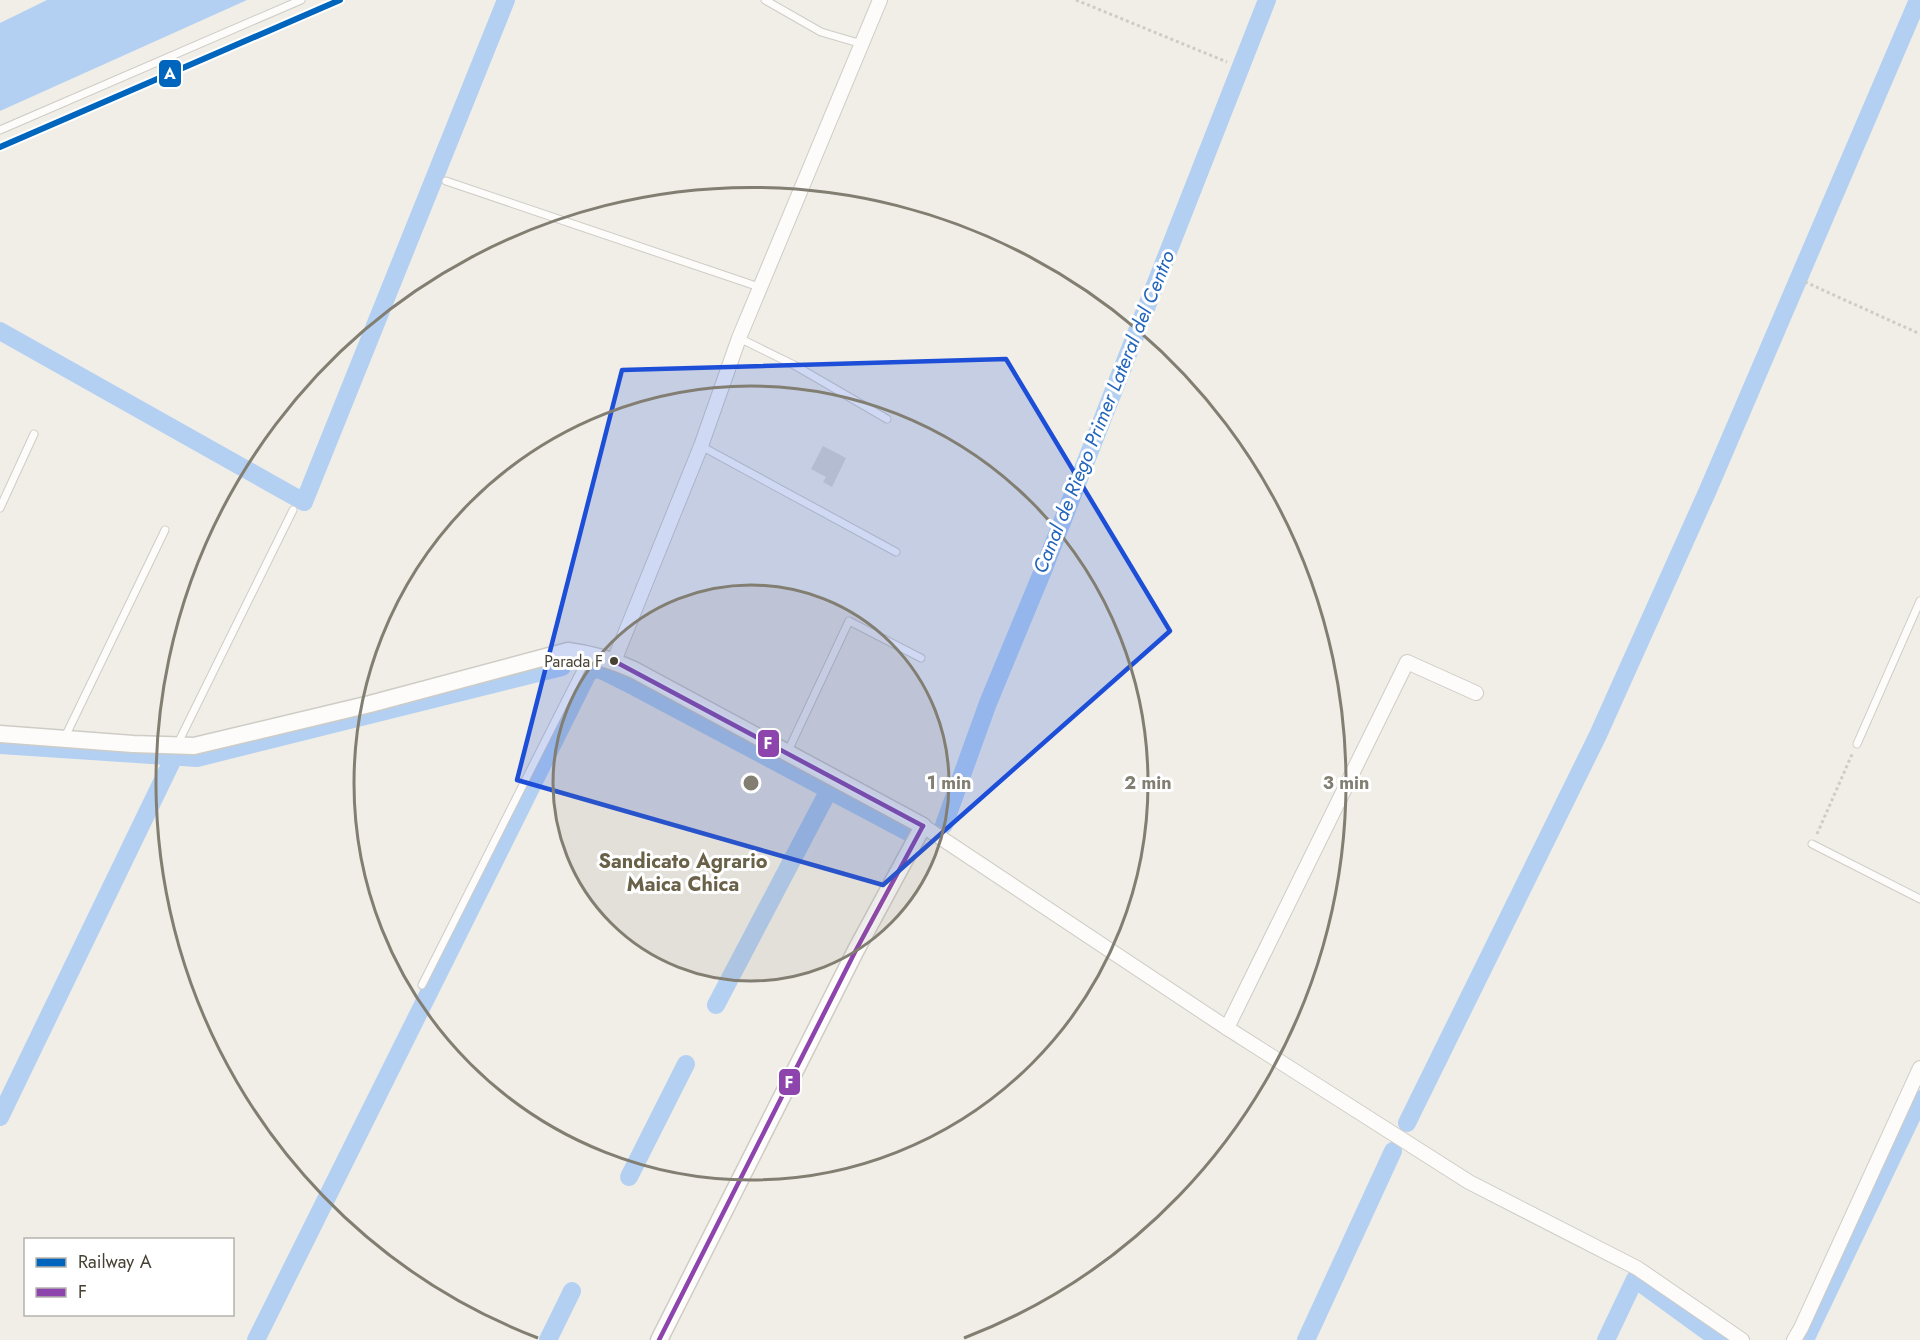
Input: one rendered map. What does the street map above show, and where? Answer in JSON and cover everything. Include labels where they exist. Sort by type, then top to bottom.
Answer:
[{"type":"street","points":[[614,661],[701,446],[739,338],[762,288],[880,0]]},
{"type":"street","points":[[0,734],[194,746],[370,704],[568,651],[589,653],[614,661],[923,826],[1227,1028],[1469,1182],[1637,1268],[1742,1340]]},
{"type":"street","points":[[1227,1028],[1407,662],[1476,693]]},
{"type":"street","points":[[658,1340],[856,950],[923,826]]},
{"type":"street","points":[[1794,1340],[1920,1068]]},
{"type":"lane","points":[[0,130],[301,0]]},
{"type":"lane","points":[[765,0],[821,32],[862,44]]},
{"type":"lane","points":[[446,181],[762,288]]},
{"type":"lane","points":[[739,338],[794,365],[887,418]]},
{"type":"lane","points":[[0,508],[34,434]]},
{"type":"lane","points":[[701,446],[896,552]]},
{"type":"lane","points":[[177,745],[293,510]]},
{"type":"lane","points":[[64,739],[165,530]]},
{"type":"lane","points":[[1857,744],[1920,601]]},
{"type":"lane","points":[[787,753],[849,621],[921,658]]},
{"type":"lane","points":[[422,985],[589,653]]},
{"type":"lane","points":[[1812,844],[1920,899]]},
{"type":"path","points":[[1076,0],[1227,62]]},
{"type":"path","points":[[1805,282],[1920,334]]},
{"type":"path","points":[[1812,844],[1857,744]]},
{"type":"highlighted area","points":[[1006,359],[1170,631],[883,885],[517,780],[622,370]]},
{"type":"water","points":[[47,0],[247,0],[0,111],[0,23]]},
{"type":"building","points":[[823,446],[846,458],[832,487],[823,482],[826,477],[811,469]]},
{"type":"waterway","points":[[0,331],[304,502],[506,0]]},
{"type":"waterway","name":"Canal de Riego Primer Lateral del Centro","points":[[944,825],[988,703],[1044,568],[1267,0]]},
{"type":"waterway","points":[[1407,1123],[1598,735],[1708,490],[1918,0]]},
{"type":"waterway","name":"Canal de Riego Primer Lateral del Centro","points":[[0,745],[197,758],[562,667]]},
{"type":"waterway","points":[[256,1340],[590,669],[601,670],[635,687],[908,832]]},
{"type":"waterway","points":[[0,1117],[174,757]]},
{"type":"waterway","points":[[716,1005],[829,790]]},
{"type":"waterway","points":[[629,1177],[686,1064]]},
{"type":"waterway","points":[[1805,1340],[1920,1099]]},
{"type":"waterway","points":[[1306,1340],[1393,1151]]},
{"type":"waterway","points":[[1606,1340],[1635,1279],[1719,1340]]},
{"type":"waterway","points":[[548,1340],[572,1291]]},
{"type":"rail line","name":"A","points":[[0,147],[340,0]]},
{"type":"transit line","name":"F","points":[[614,661],[923,826]]},
{"type":"transit line","name":"F","points":[[659,1340],[856,950],[923,826]]},
{"type":"place","name":"Parada F","points":[[614,661]]},
{"type":"district","name":"Sandicato Agrario Maica Chica","points":[[683,872]]}]
